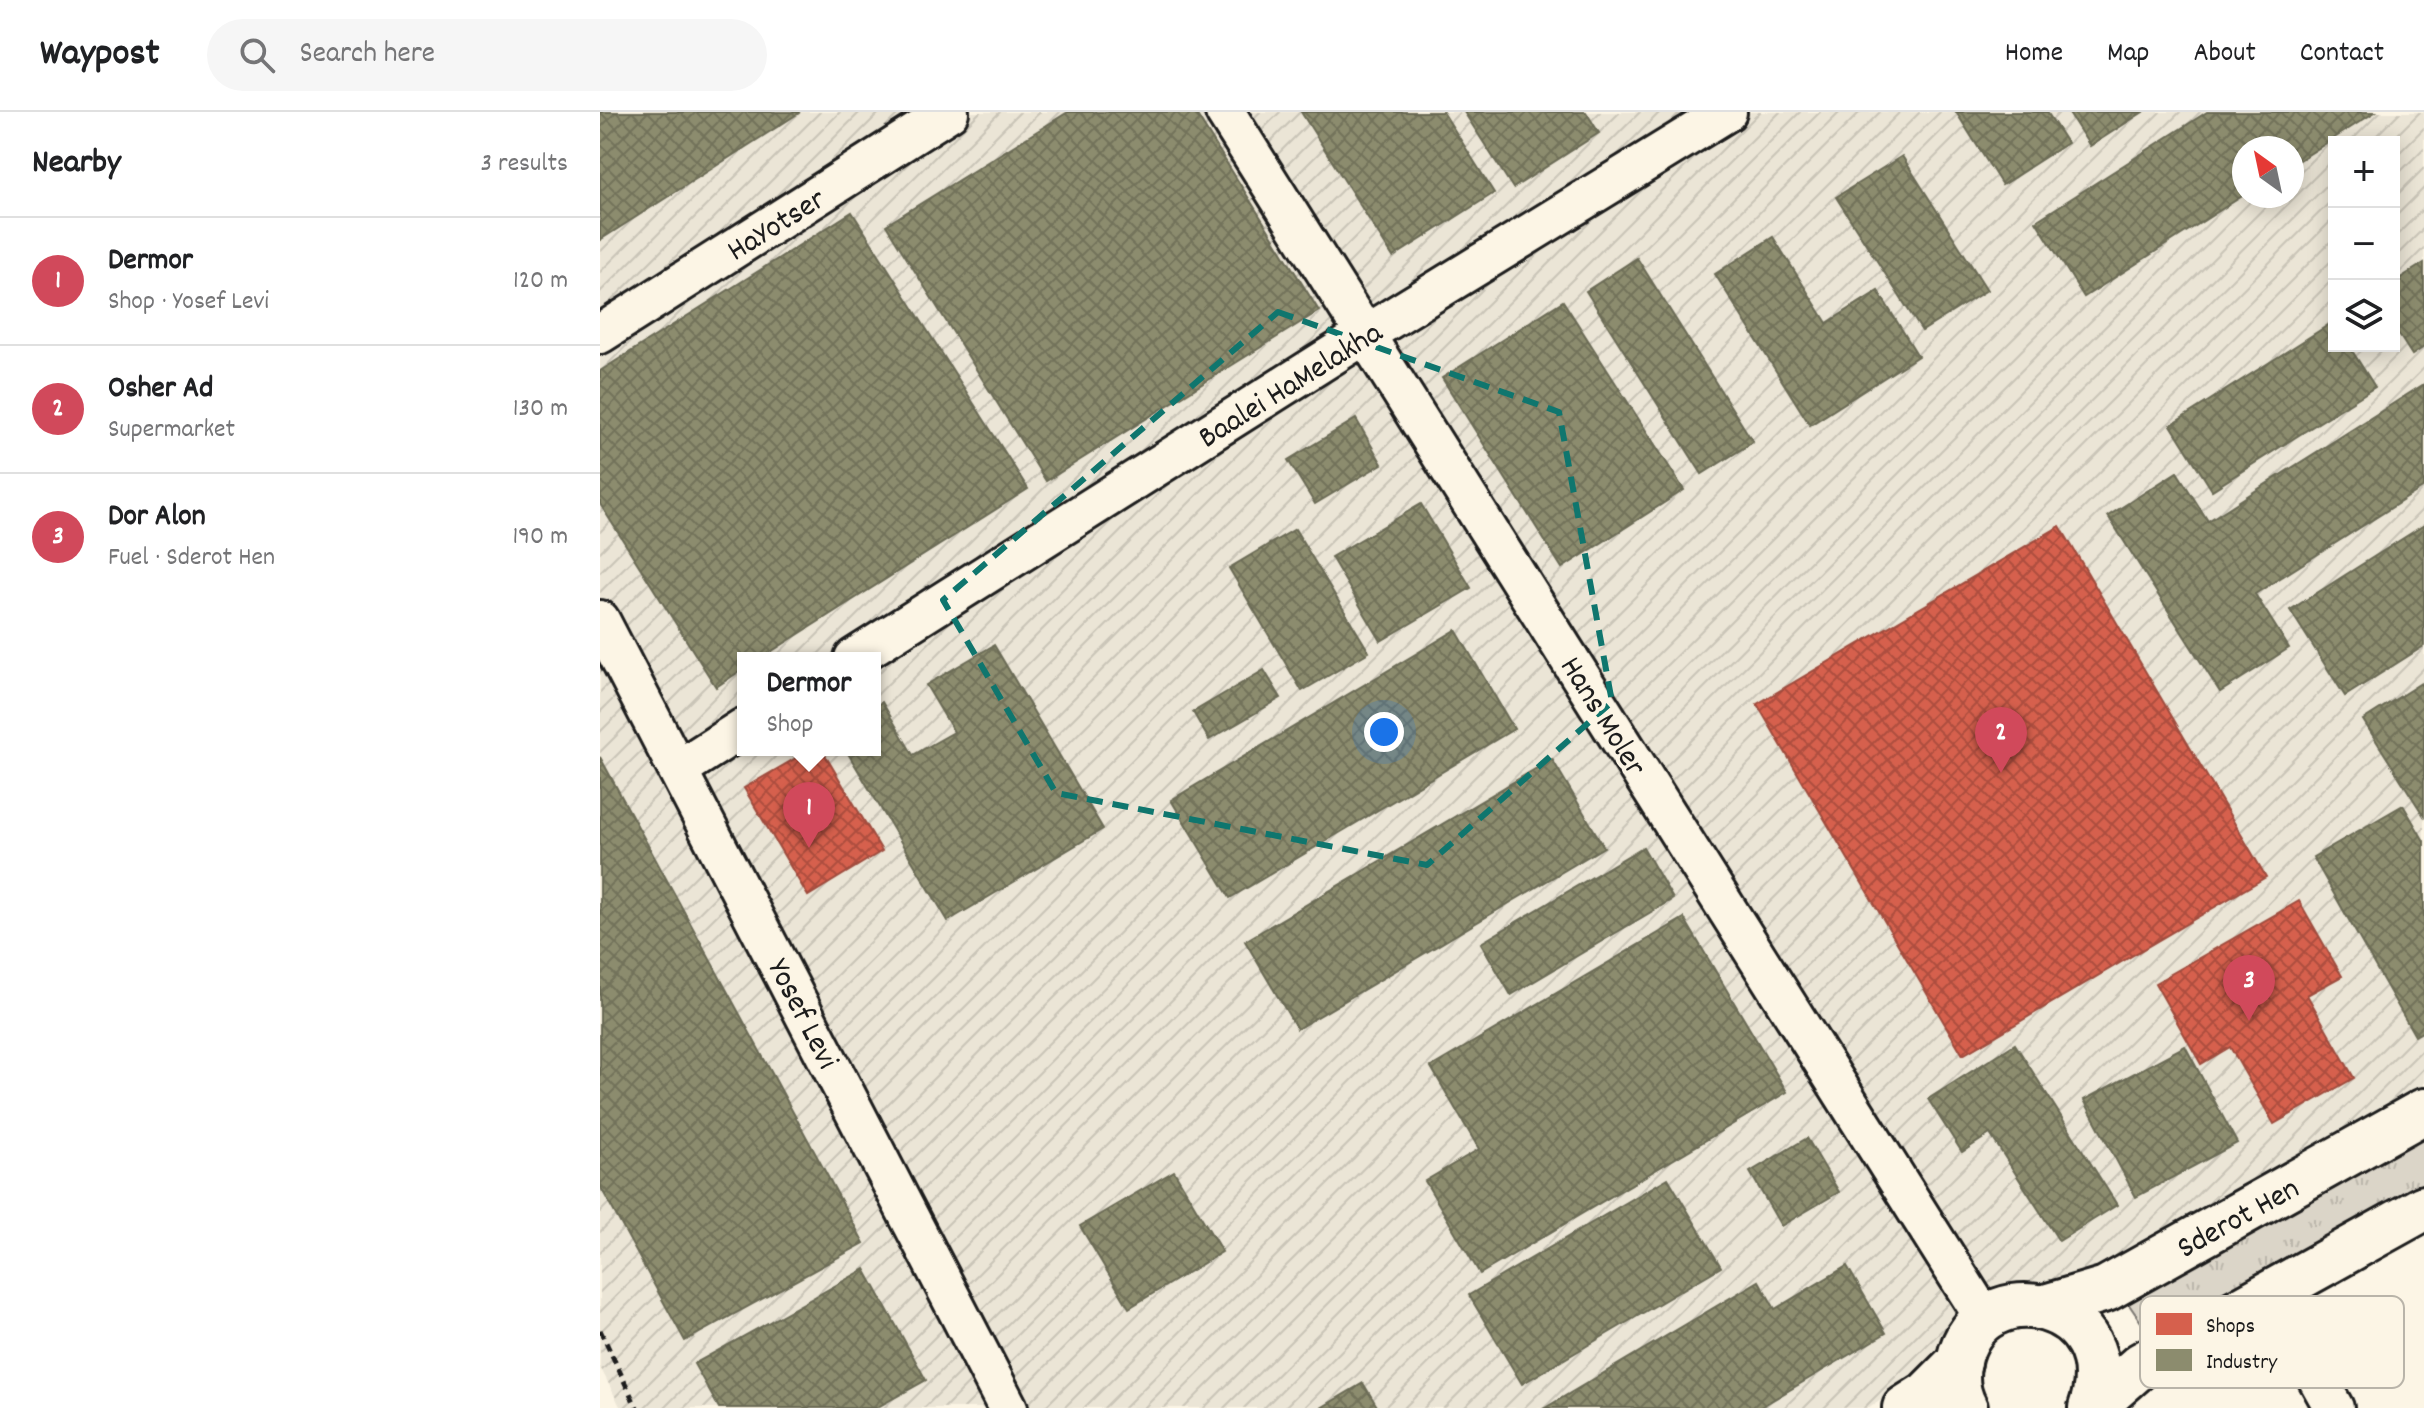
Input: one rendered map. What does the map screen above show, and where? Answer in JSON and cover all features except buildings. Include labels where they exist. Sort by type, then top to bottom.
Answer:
[{"type":"street","name":"HaYotser","points":[[600,334],[949,112]]},
{"type":"street","name":"Hans Moler","points":[[1225,112],[1985,1319]]},
{"type":"street","name":"Baalei HaMelakha","points":[[863,652],[1366,334],[1727,112]]},
{"type":"street","name":"Yosef Levi","points":[[600,620],[1008,1408]]},
{"type":"street","points":[[679,769],[737,732]]},
{"type":"street","name":"Sderot Hen","points":[[1985,1319],[2003,1309],[2024,1305],[2045,1307],[2106,1289],[2424,1111]]},
{"type":"street","points":[[2265,1296],[2424,1208]]},
{"type":"street","points":[[2045,1307],[2064,1315],[2081,1328],[2092,1346],[2098,1367],[2098,1389],[2091,1408]]},
{"type":"street","points":[[1965,1408],[1956,1374],[1971,1333],[1985,1319]]},
{"type":"street","points":[[1905,1408],[1927,1394],[1959,1362]]},
{"type":"street","points":[[2091,1408],[2140,1366]]},
{"type":"street","points":[[2323,1388],[2334,1408]]},
{"type":"path","points":[[600,1330],[637,1408]]},
{"type":"highlighted area","points":[[1278,312],[1559,412],[1612,702],[1427,865],[1056,793],[943,600]]},
{"type":"shaded area","points":[[600,112],[2424,112],[2424,1092],[1931,1367],[1869,1408],[621,1408],[600,1367]]},
{"type":"green space","points":[[2424,1122],[2424,1197],[2227,1296],[2140,1296],[2140,1321],[2119,1290]]},
{"type":"place","name":"Osher Ad","points":[[2001,773]]},
{"type":"place","name":"Dermor","points":[[809,848]]},
{"type":"place","name":"Dor Alon","points":[[2249,1021]]}]
